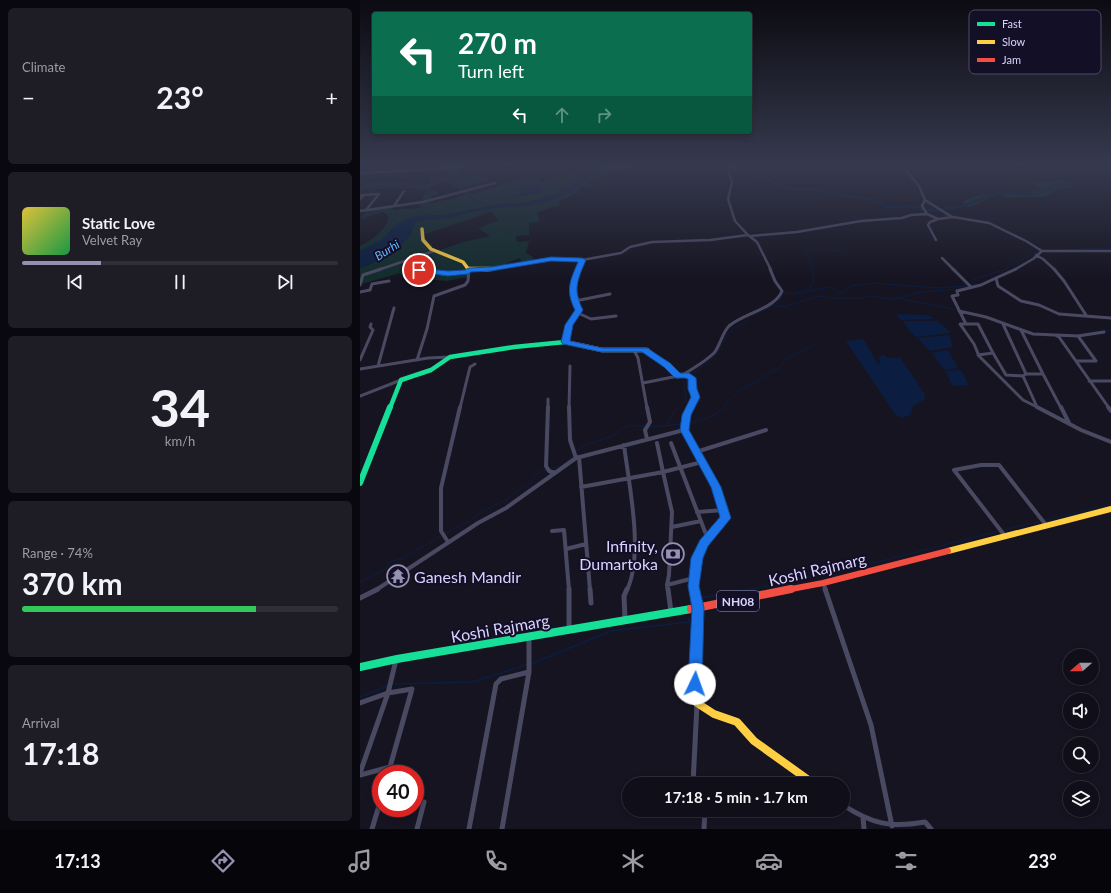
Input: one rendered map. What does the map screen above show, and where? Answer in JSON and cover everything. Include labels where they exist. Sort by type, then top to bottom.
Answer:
[{"type":"street","points":[[366,210],[372,203]]},
{"type":"street","points":[[360,211],[418,203]]},
{"type":"street","points":[[643,383],[685,376],[714,353],[728,327],[750,313],[775,302],[782,292],[775,282],[764,254],[750,235],[735,221],[729,203]]},
{"type":"street","points":[[924,203],[922,206],[927,214]]},
{"type":"street","points":[[929,203],[953,217]]},
{"type":"street","points":[[410,269],[443,274],[485,270],[551,259],[582,260],[623,253],[630,248],[652,242],[710,240],[750,235],[797,232],[861,221],[902,218],[910,215],[927,214],[938,219]]},
{"type":"street","points":[[936,240],[928,225],[930,222],[938,219],[953,217],[993,224],[1042,251]]},
{"type":"street","points":[[417,360],[427,329],[434,296],[465,285],[468,281],[468,271],[463,262],[434,251],[423,240],[422,229]]},
{"type":"street","points":[[360,285],[363,275],[434,251]]},
{"type":"street","points":[[966,324],[959,314],[952,296],[958,295],[957,291],[970,286],[981,285],[996,278],[1032,261],[1036,255],[1042,251],[1111,251]]},
{"type":"street","points":[[1036,255],[1041,257],[1056,272],[1075,297],[1086,315]]},
{"type":"street","points":[[942,258],[970,286]]},
{"type":"street","points":[[565,342],[569,325],[578,313],[579,309],[575,301],[573,282],[582,260]]},
{"type":"street","points":[[996,278],[998,286],[1016,299],[1039,305],[1059,314],[1111,318]]},
{"type":"street","points":[[360,292],[370,290],[371,284],[388,281]]},
{"type":"street","points":[[575,301],[610,294]]},
{"type":"street","points":[[378,366],[394,308]]},
{"type":"street","points":[[959,311],[986,317],[1033,334],[1078,336],[1104,332]]},
{"type":"street","points":[[578,313],[591,319],[616,316]]},
{"type":"street","points":[[974,315],[1006,375],[1043,374]]},
{"type":"street","points":[[360,360],[373,330],[370,327],[371,324]]},
{"type":"street","points":[[978,324],[960,324],[974,344],[978,354],[991,370],[1023,400],[1069,424],[1111,442]]},
{"type":"street","points":[[1003,324],[1025,375],[1037,408]]},
{"type":"street","points":[[1021,330],[1069,424]]},
{"type":"street","points":[[1055,335],[1059,337],[1111,411]]},
{"type":"street","points":[[1076,361],[1096,361],[1078,336]]},
{"type":"street","points":[[360,369],[514,347],[565,342],[602,350],[647,350],[693,380],[692,389],[695,397],[687,415],[684,430],[716,487],[726,518],[704,543]]},
{"type":"street","points":[[634,350],[638,358],[650,422],[645,430],[647,439]]},
{"type":"street","points":[[978,354],[993,353]]},
{"type":"street","points":[[360,396],[388,384],[431,370],[450,357]]},
{"type":"street","points":[[448,542],[443,535],[440,518],[441,488],[470,367],[475,364]]},
{"type":"street","points":[[570,366],[568,398],[571,446],[576,456],[582,487],[591,602]]},
{"type":"street","points":[[360,483],[392,408],[401,380]]},
{"type":"street","points":[[1090,381],[1111,381]]},
{"type":"street","points":[[548,399],[546,459],[548,470],[555,474]]},
{"type":"street","points":[[360,598],[377,590],[448,542],[478,523],[506,508],[555,474],[576,456],[684,430]]},
{"type":"street","points":[[696,452],[766,430]]},
{"type":"street","points":[[656,443],[672,512],[669,575],[667,584],[671,612]]},
{"type":"street","points":[[671,443],[707,537],[697,558],[693,586],[698,608],[694,698],[697,703],[714,714],[737,722],[754,741],[804,777]]},
{"type":"street","points":[[624,445],[635,542],[634,565],[628,588],[624,596],[625,620]]},
{"type":"street","points":[[582,487],[663,472],[702,462]]},
{"type":"street","points":[[1005,536],[954,470],[981,465],[999,465],[1046,525]]},
{"type":"street","name":"Koshi Rajmarg","points":[[360,667],[396,659],[698,608],[823,583],[1111,508]]},
{"type":"street","points":[[697,512],[724,510]]},
{"type":"street","points":[[672,526],[701,521]]},
{"type":"street","points":[[552,531],[564,530],[570,608],[569,630]]},
{"type":"street","points":[[566,549],[586,544]]},
{"type":"street","points":[[667,584],[694,578]]},
{"type":"street","points":[[823,583],[871,725],[892,826]]},
{"type":"street","points":[[502,829],[530,670],[529,637]]},
{"type":"street","points":[[360,774],[389,691],[396,659]]},
{"type":"street","points":[[469,829],[496,684],[501,679],[530,670]]},
{"type":"street","points":[[360,702],[389,691],[412,689],[390,765]]},
{"type":"street","points":[[693,777],[697,703]]},
{"type":"street","points":[[360,774],[372,771]]},
{"type":"street","points":[[850,809],[872,822],[892,826],[925,822],[931,829]]},
{"type":"street","points":[[372,829],[376,817]]},
{"type":"street","points":[[417,829],[420,817]]},
{"type":"street","points":[[704,829],[705,817]]},
{"type":"street","points":[[863,817],[864,829]]},
{"type":"green space","points":[[421,203],[524,203],[475,209],[446,215],[419,216],[405,220],[392,229],[388,235],[380,241],[360,251],[360,246],[381,231],[389,217],[384,212],[360,219],[366,210],[394,206],[392,209],[394,211],[422,207],[419,206]]},
{"type":"green space","points":[[539,203],[559,203],[560,206],[551,207],[537,213],[540,222],[529,223],[529,235],[516,236],[517,242],[529,241],[526,253],[533,257],[534,262],[522,264],[520,258],[507,263],[509,266],[471,269],[468,277],[447,281],[403,277],[400,273],[362,284],[363,281],[360,281],[360,268],[381,259],[400,246],[412,232],[416,221],[448,218],[474,211],[501,207],[533,205]],"holes":[[[491,212],[499,220],[478,228],[490,236],[463,242],[437,251],[422,235]]]},
{"type":"green space","points":[[963,203],[979,203],[970,207],[962,206]]},
{"type":"water","name":"Burhi","points":[[540,203],[474,211],[448,218],[416,221],[410,235],[400,246],[374,263],[360,268],[360,251],[380,241],[398,223],[405,220],[419,216],[446,215],[499,204]]},
{"type":"water","points":[[897,314],[928,315],[934,319],[900,320]]},
{"type":"water","points":[[902,321],[938,321],[951,333],[915,337]]},
{"type":"water","points":[[949,335],[953,347],[930,351],[918,338]]},
{"type":"water","points":[[863,339],[878,364],[880,363],[878,356],[884,355],[888,358],[900,357],[924,393],[925,399],[913,406],[910,415],[901,418],[895,414],[846,341]]},
{"type":"water","points":[[948,350],[958,368],[944,370],[932,353]]},
{"type":"water","points":[[961,370],[969,385],[953,386],[945,371]]},
{"type":"waterway","points":[[481,203],[487,206]]},
{"type":"waterway","points":[[881,203],[887,207],[908,206],[931,211],[962,206],[971,203]]},
{"type":"waterway","points":[[1058,250],[1111,248]]},
{"type":"waterway","points":[[796,293],[812,287],[814,277],[814,272],[804,250],[823,249],[841,251]]},
{"type":"waterway","points":[[971,285],[975,284],[972,280],[1006,269],[1014,263],[1039,251]]},
{"type":"waterway","points":[[773,305],[779,302],[783,293],[803,294],[809,291],[831,287],[838,293],[844,292],[851,286],[874,283],[937,288],[967,286]]},
{"type":"waterway","points":[[899,298],[921,292],[958,289]]},
{"type":"waterway","points":[[752,315],[765,310],[772,305],[784,307],[819,296],[831,298],[859,298],[871,296],[893,299],[897,298],[957,310]]},
{"type":"waterway","points":[[723,343],[733,330],[739,325],[747,322],[748,317]]},
{"type":"waterway","points":[[1094,332],[1111,330]]},
{"type":"waterway","points":[[1080,334],[1089,333]]},
{"type":"waterway","points":[[691,375],[713,358],[722,345]]},
{"type":"waterway","points":[[689,423],[706,419],[719,412],[725,407],[728,401],[742,389],[758,381],[771,371],[778,369],[786,359],[814,345]]},
{"type":"waterway","points":[[666,426],[673,413],[685,401],[686,397],[684,387],[688,377]]},
{"type":"waterway","points":[[666,426],[684,424]]},
{"type":"waterway","points":[[575,452],[583,446],[613,436],[625,427],[632,425],[646,427]]},
{"type":"waterway","points":[[649,427],[666,426]]},
{"type":"waterway","points":[[550,469],[561,466],[574,455]]},
{"type":"waterway","points":[[444,534],[471,520],[487,509],[506,500],[520,489],[531,483],[537,474],[546,470]]},
{"type":"waterway","points":[[1045,520],[1111,504]]},
{"type":"waterway","points":[[1003,530],[1041,521]]},
{"type":"waterway","points":[[746,590],[846,570],[999,531]]},
{"type":"waterway","points":[[360,582],[386,569],[391,561],[402,559],[441,536]]},
{"type":"waterway","points":[[700,598],[752,589]]},
{"type":"waterway","points":[[689,605],[692,599]]},
{"type":"waterway","points":[[531,664],[611,631],[689,622],[689,618]]},
{"type":"waterway","points":[[392,684],[472,682],[526,665]]},
{"type":"waterway","points":[[360,697],[387,686]]},
{"type":"traffic: fast","points":[[360,483],[401,380],[431,370],[450,357],[514,347],[565,342],[566,336]]},
{"type":"traffic: fast","points":[[360,667],[397,659],[691,609]]},
{"type":"traffic: slow","points":[[422,229],[423,240],[431,249],[463,262],[469,270],[485,270],[551,259],[582,260],[574,285],[576,303],[579,310],[569,325],[566,336]]},
{"type":"traffic: slow","points":[[565,342],[602,350],[647,350],[678,376],[686,375],[692,378],[692,389],[695,397],[687,415],[684,430],[698,455]]},
{"type":"traffic: slow","points":[[948,551],[1111,509]]},
{"type":"traffic: slow","points":[[696,566],[693,586],[698,608],[694,699],[697,703],[714,714],[737,722],[754,741],[804,777]]},
{"type":"traffic: jam","points":[[696,566],[703,546],[726,518],[718,494],[698,455]]},
{"type":"traffic: jam","points":[[691,609],[823,583],[948,551]]},
{"type":"place","name":"Infinity, Dumartoka","points":[[673,554]]},
{"type":"place","name":"Ganesh Mandir","points":[[398,576]]},
{"type":"route","points":[[419,270],[448,274],[468,272],[469,270],[485,270],[551,259],[582,260],[583,261],[573,282],[575,301],[579,310],[569,325],[565,342],[602,350],[647,350],[667,365],[673,373],[678,376],[691,376],[693,380],[692,389],[695,397],[687,415],[684,430],[711,476],[723,505],[726,518],[704,543],[697,558],[693,586],[698,608],[695,684]]}]
